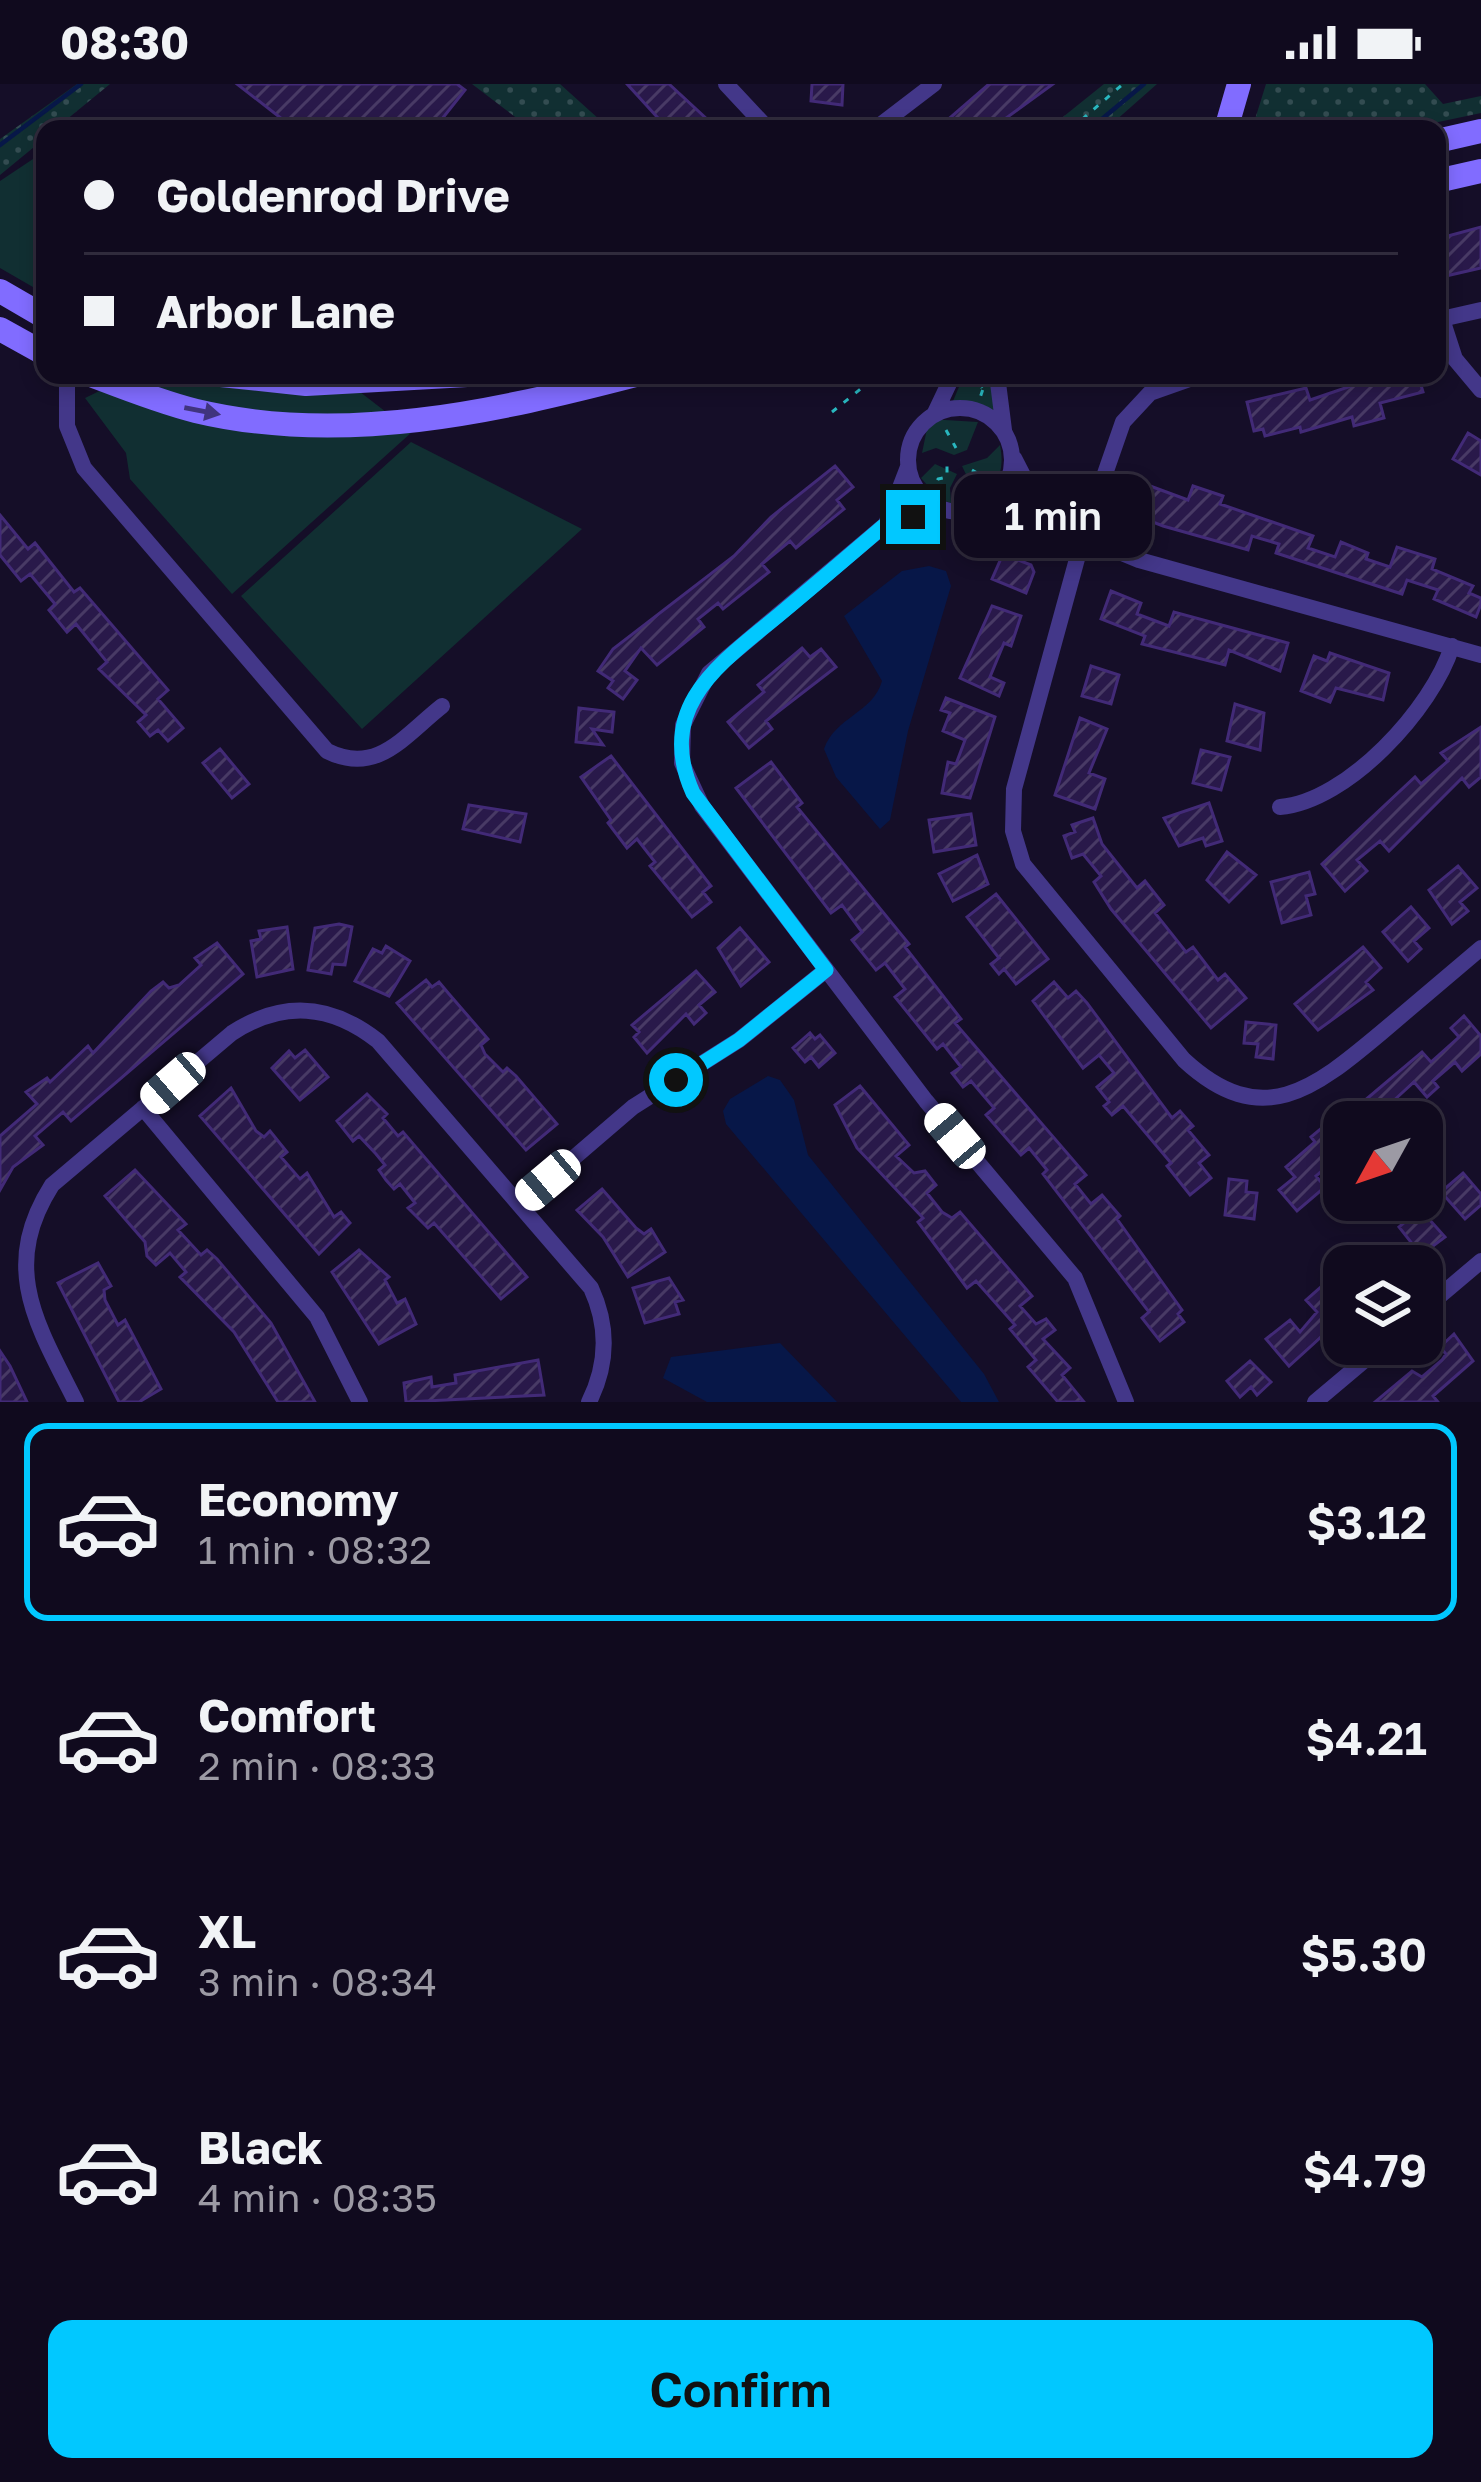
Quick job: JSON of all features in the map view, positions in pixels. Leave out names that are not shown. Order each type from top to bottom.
[{"type":"main road","points":[[1229,120],[1239,84]]},
{"type":"main road","points":[[1446,139],[1481,131]]},
{"type":"main road","points":[[1446,180],[1481,171]]},
{"type":"main road","points":[[0,291],[36,311]]},
{"type":"main road","points":[[0,329],[36,349]]},
{"type":"main road","points":[[117,384],[199,412],[299,423],[415,423],[508,408],[601,384]]},
{"type":"street","points":[[726,84],[760,120]]},
{"type":"street","points":[[887,120],[934,84]]},
{"type":"street","points":[[1446,318],[1481,310]]},
{"type":"street","points":[[1446,335],[1455,359],[1481,390]]},
{"type":"street","points":[[67,384],[67,426],[83,468],[327,751],[350,762],[372,760],[442,706]]},
{"type":"street","points":[[886,524],[908,467],[913,437],[931,417],[948,384]]},
{"type":"street","points":[[995,384],[1013,457],[1047,521]]},
{"type":"street","points":[[1176,384],[1150,393],[1123,422],[1083,537],[1014,789],[1016,843],[1023,864],[1208,1082],[1226,1092],[1266,1098],[1321,1083],[1481,948]]},
{"type":"street","points":[[931,417],[949,409],[976,410],[1004,431]]},
{"type":"street","points":[[977,510],[1005,488],[1013,457]]},
{"type":"street","points":[[908,467],[935,505]]},
{"type":"street","points":[[1126,1402],[1075,1278],[926,1101],[693,793],[682,763],[687,710],[709,673],[886,524],[935,505],[1047,521],[1138,560],[1481,655]]},
{"type":"street","points":[[1280,807],[1325,794],[1419,713],[1452,646]]},
{"type":"street","points":[[520,1204],[633,1107],[728,1048],[826,970]]},
{"type":"street","points":[[76,1402],[27,1306],[17,1258],[34,1208],[52,1185],[249,1022],[266,1014],[314,1009],[378,1041],[580,1272],[602,1310],[603,1360],[589,1402]]},
{"type":"street","points":[[143,1108],[317,1318],[360,1402]]},
{"type":"street","points":[[1443,1293],[1481,1261]]},
{"type":"street","points":[[1315,1402],[1359,1365]]},
{"type":"path","points":[[1081,120],[1123,84]]},
{"type":"path","points":[[832,412],[867,384]]},
{"type":"path","points":[[978,384],[982,390]]},
{"type":"path","points":[[976,410],[982,390],[990,384]]},
{"type":"path","points":[[931,417],[952,434],[956,448]]},
{"type":"path","points":[[935,505],[938,479],[947,477],[947,466]]},
{"type":"path","points":[[972,470],[1005,488]]},
{"type":"green space","points":[[77,84],[110,84],[66,120],[36,120],[36,145],[0,175],[0,139]]},
{"type":"green space","points":[[472,84],[560,84],[600,120],[519,120]]},
{"type":"green space","points":[[1104,84],[1157,84],[1116,120],[1059,120]]},
{"type":"green space","points":[[1266,84],[1425,84],[1443,104],[1481,96],[1481,113],[1446,120],[1255,120]]},
{"type":"green space","points":[[36,157],[36,289],[0,268],[0,181]]},
{"type":"green space","points":[[114,384],[350,384],[412,432],[232,594],[130,479],[126,453],[85,398]]},
{"type":"green space","points":[[960,384],[991,384],[996,410],[976,410],[967,402],[953,401]]},
{"type":"green space","points":[[929,419],[978,422],[967,450],[954,455],[936,448],[922,453]]},
{"type":"green space","points":[[411,442],[582,529],[362,729],[241,596]]},
{"type":"green space","points":[[1000,445],[996,482],[966,503],[971,485],[962,466],[987,458]]},
{"type":"green space","points":[[935,464],[957,474],[950,488],[951,503],[939,499],[921,478]]},
{"type":"shaded area","points":[[929,566],[946,571],[951,586],[908,731],[890,820],[880,829],[836,777],[824,749],[836,729],[871,701],[882,681],[844,616],[902,571]]},
{"type":"shaded area","points":[[768,1076],[780,1080],[794,1100],[808,1155],[984,1374],[999,1402],[961,1402],[726,1124],[723,1111],[730,1099]]},
{"type":"shaded area","points":[[780,1343],[837,1402],[707,1402],[663,1378],[671,1357]]},
{"type":"building","points":[[237,84],[457,84],[465,90],[441,120],[283,120]]},
{"type":"building","points":[[627,84],[669,84],[708,120],[660,120]]},
{"type":"building","points":[[812,84],[843,84],[842,105],[811,101]]},
{"type":"building","points":[[989,84],[1053,84],[1004,120],[947,120]]},
{"type":"building","points":[[1481,227],[1481,268],[1446,276],[1446,237]]},
{"type":"building","points":[[1357,384],[1421,384],[1423,392],[1380,403],[1384,418],[1354,426],[1352,417],[1301,432],[1300,427],[1265,436],[1263,429],[1254,431],[1247,402],[1306,388],[1310,400]]},
{"type":"building","points":[[1468,433],[1481,441],[1481,475],[1453,459]]},
{"type":"building","points":[[835,466],[853,487],[837,500],[844,509],[796,548],[790,541],[762,564],[769,572],[723,609],[718,603],[698,619],[704,627],[657,665],[641,648],[625,671],[637,680],[623,699],[608,688],[613,681],[598,671],[613,649],[734,556],[771,517]]},
{"type":"building","points":[[1142,483],[1188,500],[1193,486],[1223,496],[1220,504],[1313,536],[1308,548],[1335,557],[1341,542],[1368,553],[1366,559],[1390,567],[1397,547],[1435,559],[1432,569],[1473,586],[1469,593],[1481,598],[1481,604],[1476,617],[1434,599],[1438,590],[1407,580],[1402,594],[1276,553],[1279,544],[1252,536],[1248,550],[1163,526],[1145,519],[1150,508],[1135,502]]},
{"type":"building","points":[[0,515],[28,549],[35,543],[74,592],[80,588],[168,690],[158,699],[183,728],[168,741],[158,730],[150,736],[138,722],[146,715],[99,669],[107,662],[76,624],[67,632],[49,610],[55,604],[30,574],[21,581],[0,555]]},
{"type":"building","points":[[1003,554],[1031,565],[1034,572],[1026,593],[992,579]]},
{"type":"building","points":[[1111,591],[1141,603],[1137,614],[1169,626],[1174,612],[1288,643],[1280,671],[1229,650],[1225,665],[1142,644],[1145,636],[1101,619]]},
{"type":"building","points":[[992,606],[1021,616],[1011,646],[1004,643],[990,677],[1004,683],[999,696],[960,678]]},
{"type":"building","points":[[802,648],[810,657],[821,649],[836,667],[766,721],[772,729],[749,748],[728,722],[764,692],[758,685]]},
{"type":"building","points":[[1330,653],[1389,673],[1383,700],[1336,688],[1330,702],[1301,691],[1314,656],[1327,661]]},
{"type":"building","points":[[1091,666],[1119,675],[1111,704],[1082,696]]},
{"type":"building","points":[[946,698],[995,717],[970,798],[942,793],[948,762],[956,764],[965,740],[943,731],[950,713],[941,710]]},
{"type":"building","points":[[1235,704],[1264,713],[1260,750],[1227,741]]},
{"type":"building","points":[[579,708],[614,712],[612,732],[592,729],[603,745],[576,742]]},
{"type":"building","points":[[1080,718],[1107,729],[1089,773],[1105,779],[1095,809],[1055,795]]},
{"type":"building","points":[[1481,727],[1481,777],[1469,787],[1462,778],[1389,851],[1380,841],[1357,860],[1367,871],[1345,891],[1322,864],[1415,777],[1421,784],[1448,761],[1441,753]]},
{"type":"building","points":[[220,749],[249,784],[232,798],[203,763]]},
{"type":"building","points":[[1201,750],[1230,757],[1221,790],[1193,783]]},
{"type":"building","points":[[611,756],[711,886],[703,892],[711,902],[692,917],[650,866],[655,862],[637,839],[627,848],[581,777]]},
{"type":"building","points":[[771,762],[802,803],[797,807],[909,944],[905,947],[961,1019],[955,1023],[1086,1175],[1075,1184],[1091,1204],[1102,1195],[1120,1216],[1117,1219],[1182,1310],[1178,1314],[1184,1322],[1160,1341],[1142,1318],[1149,1312],[1043,1174],[1047,1170],[1029,1148],[1021,1155],[986,1115],[994,1108],[971,1081],[963,1087],[952,1073],[961,1067],[943,1044],[937,1049],[895,997],[905,989],[885,963],[876,970],[852,940],[862,932],[842,905],[831,913],[736,788]]},
{"type":"building","points":[[1209,803],[1222,841],[1206,846],[1203,838],[1179,846],[1164,818]]},
{"type":"building","points":[[469,805],[526,814],[520,842],[463,829]]},
{"type":"building","points":[[971,814],[976,845],[934,852],[929,820]]},
{"type":"building","points":[[1093,818],[1102,844],[1137,888],[1145,881],[1164,905],[1155,913],[1186,952],[1193,947],[1218,980],[1225,974],[1246,998],[1211,1028],[1111,909],[1094,882],[1101,876],[1083,854],[1072,858],[1064,836],[1075,832],[1072,825]]},
{"type":"building","points":[[1227,852],[1256,875],[1229,902],[1207,880]]},
{"type":"building","points":[[977,855],[988,884],[953,901],[939,874]]},
{"type":"building","points":[[1458,866],[1477,888],[1460,902],[1468,911],[1452,924],[1429,890]]},
{"type":"building","points":[[1309,872],[1315,894],[1306,896],[1311,915],[1282,923],[1271,882]]},
{"type":"building","points":[[996,894],[1048,959],[1016,984],[1004,969],[999,974],[991,964],[999,958],[967,917]]},
{"type":"building","points":[[1411,907],[1429,928],[1414,941],[1421,949],[1408,961],[1383,932]]},
{"type":"building","points":[[287,927],[293,969],[257,977],[251,941],[261,939],[259,931]]},
{"type":"building","points":[[352,927],[345,965],[333,964],[331,974],[308,970],[315,928]]},
{"type":"building","points":[[740,928],[769,962],[741,986],[718,948]]},
{"type":"building","points":[[217,943],[243,974],[71,1121],[63,1112],[35,1136],[43,1145],[13,1167],[0,1190],[0,1136],[37,1104],[26,1092],[47,1078],[50,1082],[88,1046],[93,1053],[151,991],[163,982],[169,988],[179,985],[201,965],[195,958]]},
{"type":"building","points":[[386,946],[410,961],[389,996],[355,981],[373,949],[382,953]]},
{"type":"building","points":[[1363,947],[1381,968],[1366,982],[1373,990],[1318,1030],[1295,1004]]},
{"type":"building","points":[[696,971],[715,992],[699,1005],[706,1013],[694,1024],[686,1014],[647,1053],[634,1037],[639,1032],[632,1025]]},
{"type":"building","points":[[426,980],[432,987],[439,982],[488,1039],[481,1045],[485,1054],[503,1072],[507,1068],[516,1076],[557,1124],[526,1150],[397,1003]]},
{"type":"building","points":[[1054,982],[1068,998],[1076,991],[1172,1118],[1180,1111],[1193,1126],[1188,1130],[1209,1155],[1199,1163],[1211,1178],[1190,1195],[1167,1166],[1171,1163],[1123,1106],[1112,1115],[1104,1106],[1109,1102],[1097,1087],[1114,1073],[1099,1055],[1083,1068],[1033,1001]]},
{"type":"building","points":[[1464,1016],[1481,1036],[1481,1054],[1462,1071],[1455,1062],[1433,1081],[1438,1087],[1427,1097],[1414,1082],[1393,1101],[1364,1101],[1422,1052],[1431,1062],[1459,1037],[1451,1028]]},
{"type":"building","points":[[1246,1022],[1276,1025],[1273,1059],[1256,1057],[1258,1044],[1244,1043]]},
{"type":"building","points":[[810,1033],[815,1039],[820,1035],[835,1053],[819,1067],[811,1057],[805,1062],[793,1048]]},
{"type":"building","points":[[305,1050],[328,1077],[300,1100],[272,1068],[289,1051],[295,1058]]},
{"type":"building","points":[[860,1086],[909,1145],[896,1156],[914,1173],[925,1171],[936,1185],[927,1193],[942,1212],[952,1218],[960,1212],[1032,1296],[1020,1306],[1036,1324],[1046,1319],[1055,1330],[1043,1339],[1070,1368],[1062,1375],[1084,1402],[1058,1402],[1028,1367],[1036,1360],[1010,1329],[1015,1325],[976,1281],[967,1288],[918,1222],[923,1218],[857,1148],[835,1105]]},
{"type":"building","points":[[231,1088],[256,1131],[264,1137],[270,1131],[287,1152],[281,1157],[300,1179],[307,1173],[334,1217],[341,1212],[350,1223],[319,1254],[200,1116]]},
{"type":"building","points":[[367,1094],[387,1114],[383,1118],[398,1136],[403,1132],[527,1277],[501,1299],[434,1223],[428,1228],[408,1208],[415,1203],[400,1184],[394,1189],[386,1180],[379,1170],[385,1165],[359,1136],[353,1141],[337,1121]]},
{"type":"building","points":[[1323,1127],[1323,1170],[1316,1176],[1323,1189],[1297,1211],[1279,1190],[1295,1177],[1286,1167],[1315,1142],[1311,1137]]},
{"type":"building","points":[[135,1170],[186,1224],[178,1230],[201,1255],[207,1250],[217,1259],[271,1323],[315,1402],[278,1402],[234,1332],[180,1277],[186,1272],[170,1253],[156,1265],[147,1256],[145,1242],[105,1196]]},
{"type":"building","points":[[1463,1173],[1481,1194],[1481,1205],[1465,1219],[1443,1190]]},
{"type":"building","points":[[1229,1179],[1247,1181],[1246,1192],[1257,1193],[1254,1219],[1225,1215]]},
{"type":"building","points":[[602,1189],[636,1228],[644,1234],[651,1229],[665,1252],[628,1277],[603,1237],[577,1210]]},
{"type":"building","points":[[1406,1221],[1431,1221],[1445,1237],[1434,1245],[1413,1245],[1399,1227]]},
{"type":"building","points":[[359,1250],[389,1277],[385,1280],[397,1303],[405,1299],[416,1324],[379,1344],[332,1272]]},
{"type":"building","points":[[98,1263],[111,1286],[104,1290],[105,1300],[118,1325],[125,1320],[161,1389],[139,1402],[119,1402],[58,1283]]},
{"type":"building","points":[[669,1278],[683,1300],[675,1302],[679,1314],[645,1323],[633,1288]]},
{"type":"building","points":[[1323,1285],[1323,1335],[1289,1366],[1266,1339],[1290,1320],[1300,1332],[1317,1312],[1306,1300]]},
{"type":"building","points":[[1454,1334],[1473,1361],[1433,1396],[1438,1402],[1375,1402],[1412,1371],[1422,1377],[1443,1365],[1443,1344]]},
{"type":"building","points":[[0,1351],[10,1366],[27,1402],[0,1402]]},
{"type":"building","points":[[538,1360],[544,1395],[406,1402],[404,1383],[431,1377],[432,1387],[456,1383],[455,1375]]},
{"type":"building","points":[[1250,1361],[1271,1382],[1257,1395],[1251,1387],[1240,1397],[1227,1381]]},
{"type":"waterway","points":[[0,145],[81,84]]},
{"type":"waterway","points":[[1101,120],[1144,84]]},
{"type":"route","points":[[676,1080],[739,1040],[826,970],[693,793],[682,763],[687,710],[709,673],[886,524],[913,517]]}]
